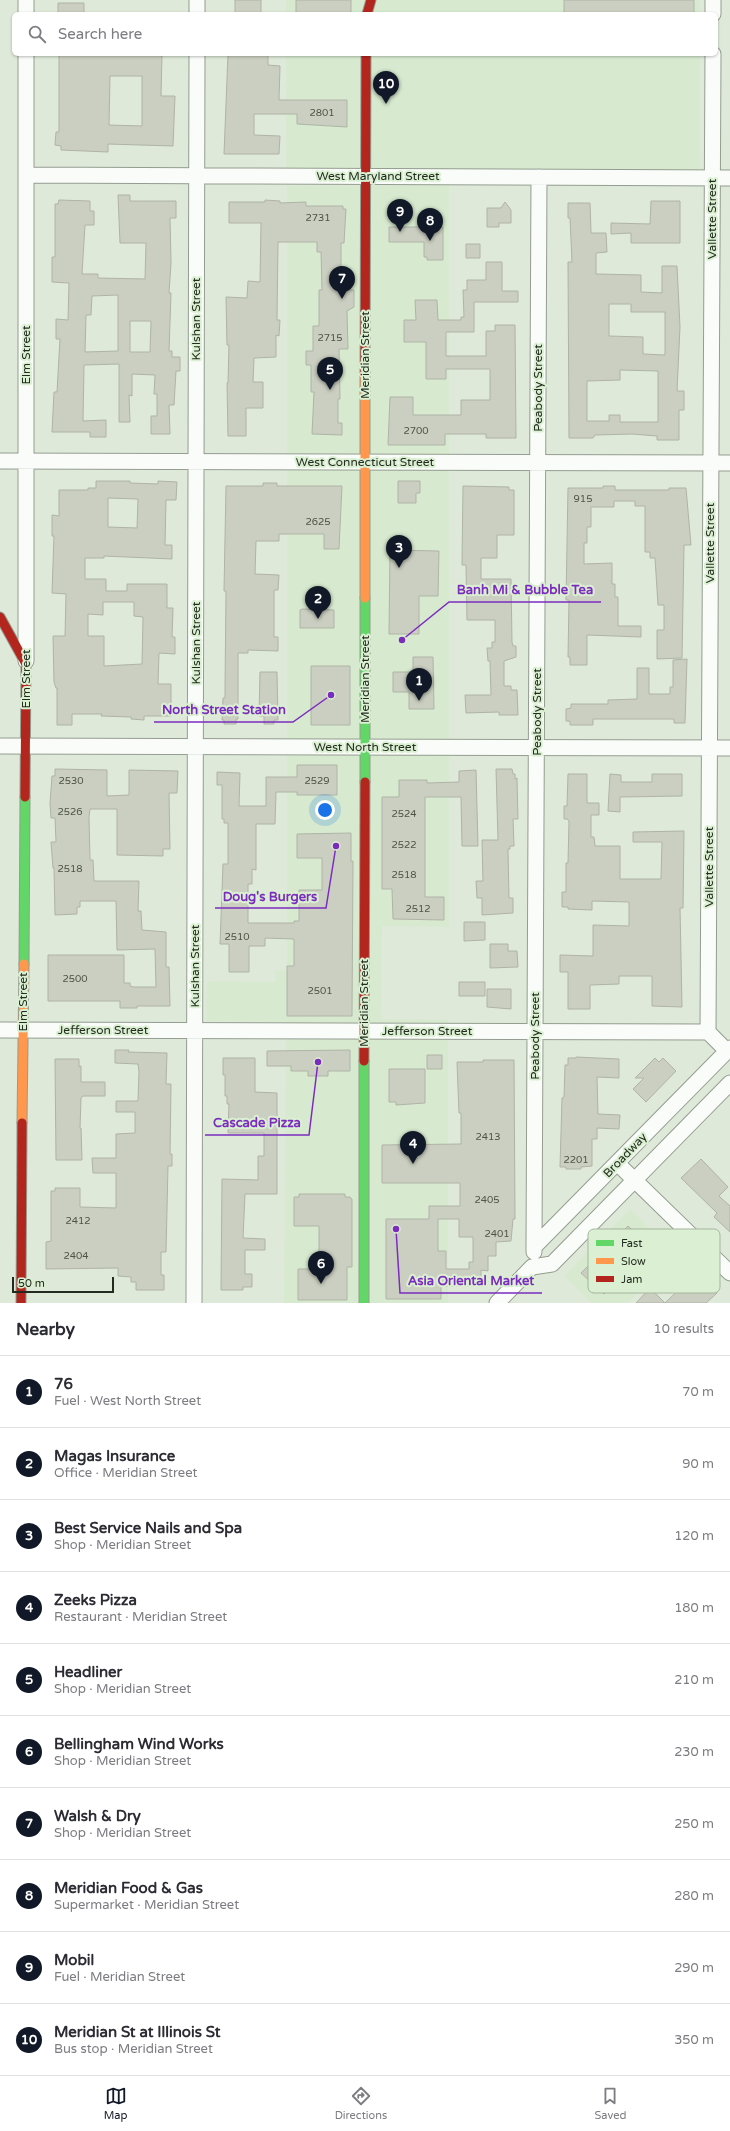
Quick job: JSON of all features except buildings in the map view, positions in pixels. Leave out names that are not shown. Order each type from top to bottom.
[{"type":"street","points":[[26,0],[26,12]]},
{"type":"street","points":[[197,0],[197,12]]},
{"type":"street","points":[[713,0],[713,12]]},
{"type":"street","points":[[368,12],[371,1]]},
{"type":"street","name":"Elm Street","points":[[21,1303],[26,664],[26,56]]},
{"type":"street","name":"Kulshan Street","points":[[194,1303],[197,56]]},
{"type":"street","name":"Meridian Street","points":[[364,1303],[366,56]]},
{"type":"street","name":"Vallette Street","points":[[708,1032],[713,56]]},
{"type":"street","name":"West Maryland Street","points":[[26,175],[730,178]]},
{"type":"street","name":"Peabody Street","points":[[534,1247],[539,177]]},
{"type":"street","name":"West Connecticut Street","points":[[0,461],[730,463]]},
{"type":"street","points":[[0,616],[26,664]]},
{"type":"street","name":"West North Street","points":[[0,746],[730,748]]},
{"type":"street","name":"Jefferson Street","points":[[0,1030],[708,1032]]},
{"type":"street","points":[[708,1032],[728,1050]]},
{"type":"street","name":"Broadway","points":[[534,1247],[728,1050]]},
{"type":"street","name":"Broadway","points":[[532,1267],[552,1264],[730,1083]]},
{"type":"street","points":[[617,1163],[685,1229]]},
{"type":"street","points":[[497,1303],[532,1267],[534,1247]]},
{"type":"street","points":[[720,1263],[730,1273]]},
{"type":"shaded area","points":[[286,0],[700,0],[700,12],[286,12]]},
{"type":"shaded area","points":[[286,56],[700,56],[700,172],[286,168]]},
{"type":"shaded area","points":[[449,185],[449,927],[382,926],[381,1019],[448,1020],[448,1303],[284,1303],[286,1022],[206,1021],[207,981],[275,982],[275,970],[287,971],[287,186]]},
{"type":"shaded area","points":[[630,1209],[650,1229],[610,1229]]},
{"type":"shaded area","points":[[588,1252],[588,1293],[638,1293],[628,1303],[592,1303],[564,1276]]},
{"type":"traffic: fast","points":[[365,598],[365,782]]},
{"type":"traffic: fast","points":[[24,964],[25,797]]},
{"type":"traffic: fast","points":[[364,1061],[364,1303]]},
{"type":"traffic: slow","points":[[365,374],[365,598]]},
{"type":"traffic: slow","points":[[22,1123],[24,964]]},
{"type":"traffic: jam","points":[[368,12],[371,0]]},
{"type":"traffic: jam","points":[[365,374],[366,56]]},
{"type":"traffic: jam","points":[[0,617],[26,664],[25,797]]},
{"type":"traffic: jam","points":[[364,1061],[365,782]]},
{"type":"traffic: jam","points":[[21,1303],[22,1123]]},
{"type":"place","name":"Meridian St at Illinois St","points":[[386,104]]},
{"type":"place","name":"Mobil","points":[[400,232]]},
{"type":"place","name":"Meridian Food & Gas","points":[[430,241]]},
{"type":"place","name":"Walsh & Dry","points":[[342,299]]},
{"type":"place","name":"Headliner","points":[[330,390]]},
{"type":"place","name":"Best Service Nails and Spa","points":[[399,568]]},
{"type":"place","name":"Magas Insurance","points":[[318,619]]},
{"type":"place","name":"Banh Mi & Bubble Tea","points":[[402,640]]},
{"type":"place","name":"North Street Station","points":[[331,695]]},
{"type":"place","name":"76","points":[[419,701]]},
{"type":"place","name":"Doug's Burgers","points":[[336,846]]},
{"type":"place","name":"Cascade Pizza","points":[[318,1062]]},
{"type":"place","name":"Zeeks Pizza","points":[[413,1164]]},
{"type":"place","name":"Asia Oriental Market","points":[[396,1229]]},
{"type":"place","name":"Bellingham Wind Works","points":[[321,1284]]}]
